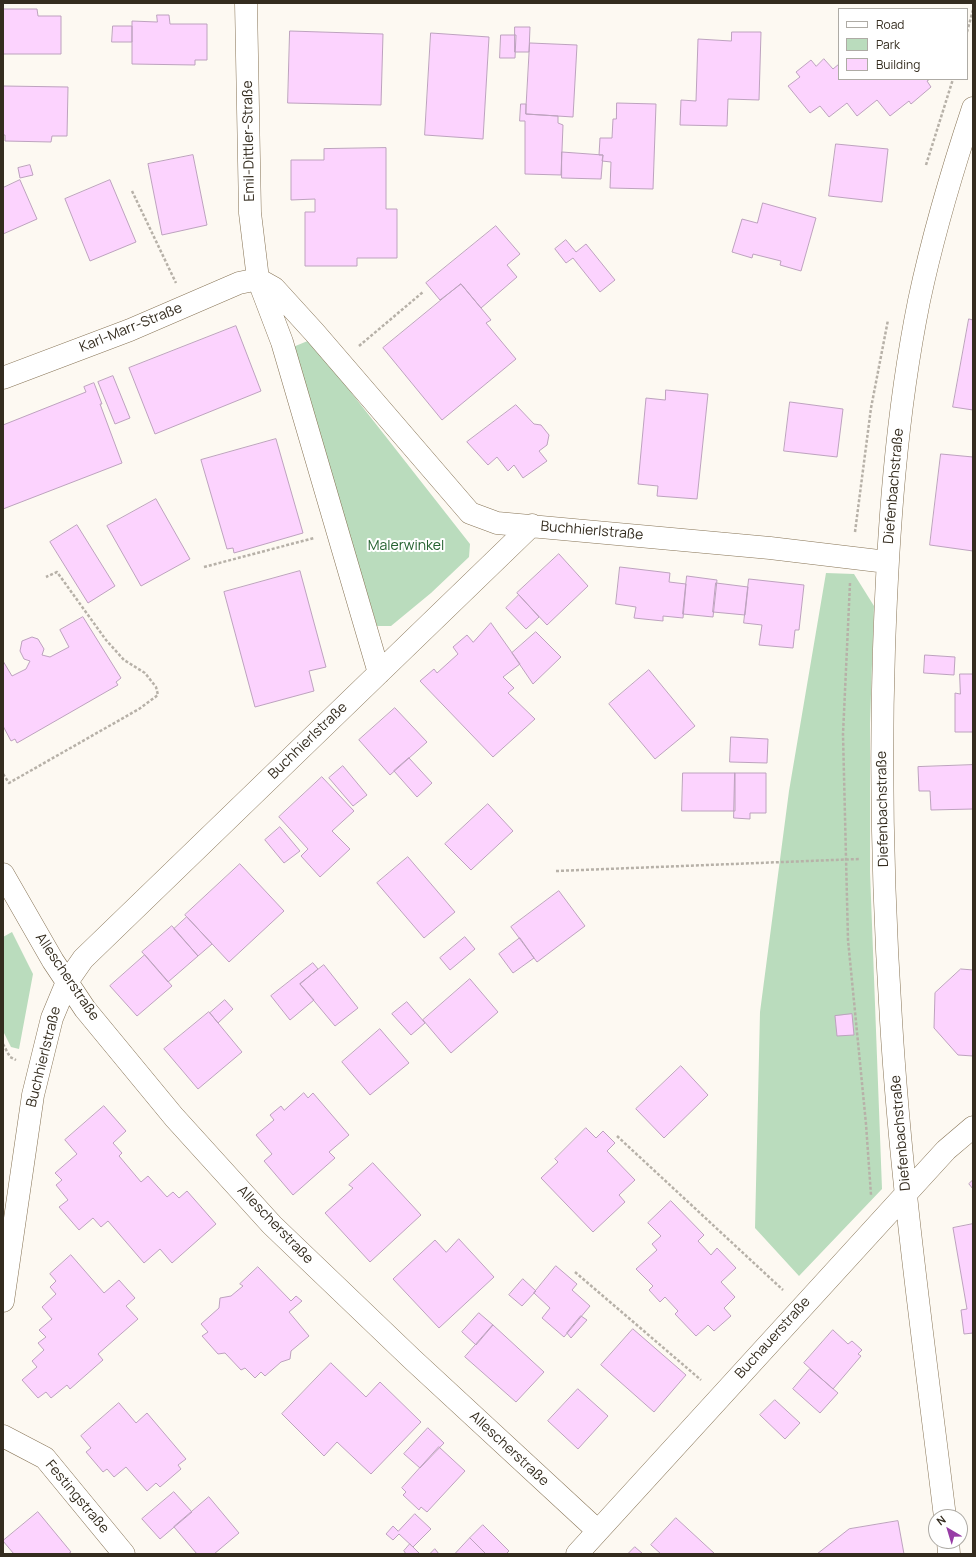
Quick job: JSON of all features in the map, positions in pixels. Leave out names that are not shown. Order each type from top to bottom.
[{"type":"street","name":"Emil-Dittler-Straße","points":[[246,3],[250,213],[258,279]]},
{"type":"street","name":"Diefenbachstraße","points":[[944,1509],[906,1194],[891,1022],[883,858],[882,722],[887,562],[898,435],[920,300],[948,186],[973,108]]},
{"type":"street","name":"Karl-Marr-Straße","points":[[3,378],[130,330],[239,283],[258,279]]},
{"type":"street","points":[[258,279],[274,288],[470,513],[497,523],[532,526]]},
{"type":"street","points":[[258,279],[282,342],[379,673]]},
{"type":"street","name":"Buchhierlstraße","points":[[3,1301],[33,1095],[52,1018],[67,982],[82,959],[532,526],[770,548],[887,562]]},
{"type":"street","name":"Allescherstraße","points":[[3,874],[67,982],[85,1009],[174,1117],[272,1225],[412,1359],[598,1531]]},
{"type":"street","name":"Buchauerstraße","points":[[577,1554],[800,1307],[946,1150],[973,1127]]},
{"type":"street","name":"Festingstraße","points":[[3,1436],[45,1458],[124,1554]]},
{"type":"path","points":[[968,28],[973,10]]},
{"type":"path","points":[[132,191],[187,305]]},
{"type":"path","points":[[340,362],[424,292]]},
{"type":"path","points":[[204,567],[337,531]]},
{"type":"path","points":[[3,774],[9,784],[139,709],[158,694],[156,687],[145,673],[124,660],[106,640],[57,572],[46,577]]},
{"type":"path","points":[[556,871],[883,858]]},
{"type":"path","points":[[617,1136],[800,1307]]},
{"type":"path","points":[[575,1272],[719,1397]]},
{"type":"green space","name":"Malerwinkel","points":[[310,340],[470,544],[469,557],[431,593],[391,626],[377,626],[293,347]]},
{"type":"green space","points":[[826,573],[854,574],[874,606],[870,723],[870,872],[882,1189],[799,1276],[755,1228],[760,1012],[789,791]]},
{"type":"green space","points":[[12,932],[33,974],[19,1049],[11,1047],[3,1031],[3,937]]},
{"type":"building","points":[[3,9],[37,9],[38,16],[61,16],[61,54],[3,54]]},
{"type":"building","points":[[157,15],[169,15],[170,24],[207,24],[207,60],[195,60],[195,65],[132,64],[132,21],[157,22]]},
{"type":"building","points":[[113,26],[132,26],[132,42],[112,42]]},
{"type":"building","points":[[515,27],[530,27],[529,52],[515,52]]},
{"type":"building","points":[[290,31],[383,34],[381,105],[288,103]]},
{"type":"building","points":[[732,32],[761,32],[759,100],[728,99],[727,126],[680,125],[681,100],[696,101],[698,39],[731,41]]},
{"type":"building","points":[[431,33],[489,37],[483,139],[425,135]]},
{"type":"building","points":[[501,35],[516,35],[515,58],[500,58]]},
{"type":"building","points":[[530,43],[577,45],[573,117],[526,114]]},
{"type":"building","points":[[824,59],[833,69],[838,65],[838,80],[928,80],[927,81],[931,87],[911,104],[909,101],[890,116],[877,100],[857,116],[847,103],[829,117],[820,106],[810,113],[788,86],[800,77],[796,72],[811,60],[816,66]]},
{"type":"building","points":[[3,86],[68,87],[67,136],[52,136],[51,142],[5,141],[5,135],[3,135]]},
{"type":"building","points":[[617,103],[656,104],[653,189],[610,188],[611,162],[602,161],[603,155],[599,155],[600,138],[612,138],[613,119],[616,119]]},
{"type":"building","points":[[521,104],[526,104],[526,114],[558,116],[558,123],[563,125],[561,175],[525,174],[525,121],[520,121]]},
{"type":"building","points":[[836,144],[888,149],[882,202],[829,196]]},
{"type":"building","points":[[386,148],[386,209],[397,209],[397,258],[357,258],[357,266],[305,266],[305,212],[315,212],[315,199],[291,200],[291,160],[324,160],[324,149]]},
{"type":"building","points":[[562,152],[603,155],[601,179],[562,178]]},
{"type":"building","points":[[193,155],[207,225],[162,235],[148,164]]},
{"type":"building","points":[[30,165],[33,175],[20,178],[18,168]]},
{"type":"building","points":[[20,180],[37,219],[3,234],[3,188]]},
{"type":"building","points":[[110,180],[136,242],[90,261],[65,199]]},
{"type":"building","points":[[763,203],[816,218],[801,271],[780,265],[781,261],[753,254],[752,258],[732,252],[742,219],[757,223]]},
{"type":"building","points":[[496,226],[520,254],[507,265],[517,277],[481,308],[461,284],[440,300],[426,283]]},
{"type":"building","points":[[566,240],[576,252],[586,244],[615,280],[600,292],[573,258],[566,263],[555,249]]},
{"type":"building","points":[[461,284],[491,320],[486,323],[516,359],[442,420],[383,348]]},
{"type":"building","points":[[969,319],[973,320],[973,410],[953,407]]},
{"type":"building","points":[[236,326],[261,391],[155,434],[129,368]]},
{"type":"building","points":[[113,376],[130,418],[115,424],[98,382]]},
{"type":"building","points":[[94,383],[102,404],[100,404],[122,463],[3,509],[3,425],[86,392],[84,387]]},
{"type":"building","points":[[666,390],[708,394],[697,499],[657,496],[658,486],[638,484],[646,398],[665,400]]},
{"type":"building","points":[[790,402],[843,409],[837,457],[784,451]]},
{"type":"building","points":[[516,405],[534,424],[541,425],[549,435],[547,445],[539,451],[547,461],[523,478],[514,465],[508,471],[497,457],[488,465],[467,442]]},
{"type":"building","points":[[276,439],[303,533],[234,553],[233,548],[227,549],[201,460]]},
{"type":"building","points":[[941,454],[973,457],[973,551],[930,545]]},
{"type":"building","points":[[156,499],[190,559],[141,586],[107,526]]},
{"type":"building","points":[[77,525],[115,586],[88,603],[50,542]]},
{"type":"building","points":[[559,554],[588,586],[547,625],[517,593]]},
{"type":"building","points":[[620,567],[670,573],[669,582],[686,584],[683,618],[663,616],[663,621],[634,618],[636,607],[616,604]]},
{"type":"building","points":[[300,571],[326,667],[309,671],[314,691],[255,707],[224,592]]},
{"type":"building","points":[[687,576],[717,580],[713,617],[683,614]]},
{"type":"building","points":[[749,579],[804,585],[799,630],[795,630],[793,648],[759,645],[762,625],[744,623]]},
{"type":"building","points":[[716,583],[748,587],[745,615],[713,612]]},
{"type":"building","points":[[519,595],[539,617],[526,629],[506,608]]},
{"type":"building","points":[[83,617],[121,678],[116,682],[118,685],[17,743],[15,739],[11,741],[3,726],[3,661],[12,676],[26,669],[30,661],[24,659],[20,651],[22,641],[32,637],[38,639],[44,649],[42,655],[50,657],[69,647],[60,630]]},
{"type":"building","points":[[491,623],[520,664],[503,677],[514,688],[508,693],[535,719],[493,757],[420,681],[434,669],[437,673],[458,654],[453,647],[467,635],[473,642]]},
{"type":"building","points":[[536,632],[561,657],[533,684],[512,653]]},
{"type":"building","points":[[925,655],[955,657],[954,675],[924,673]]},
{"type":"building","points":[[649,670],[695,726],[655,759],[609,704]]},
{"type":"building","points":[[960,674],[973,674],[973,732],[955,732],[955,693],[960,694]]},
{"type":"building","points":[[395,708],[427,742],[390,775],[359,740]]},
{"type":"building","points":[[731,737],[768,739],[767,763],[730,762]]},
{"type":"building","points":[[409,758],[432,783],[417,797],[394,771]]},
{"type":"building","points":[[973,765],[973,809],[931,810],[930,791],[919,791],[918,767]]},
{"type":"building","points":[[343,766],[367,795],[353,806],[329,778]]},
{"type":"building","points":[[683,773],[735,773],[735,811],[682,811]]},
{"type":"building","points":[[735,773],[766,773],[766,813],[750,813],[750,819],[734,818]]},
{"type":"building","points":[[322,777],[354,811],[332,831],[350,849],[320,877],[301,856],[308,849],[279,817]]},
{"type":"building","points":[[488,804],[513,831],[471,870],[445,844]]},
{"type":"building","points":[[280,827],[300,851],[284,863],[265,840]]},
{"type":"building","points":[[408,857],[455,912],[424,938],[377,883]]},
{"type":"building","points":[[240,864],[284,911],[229,962],[185,915]]},
{"type":"building","points":[[559,891],[585,926],[537,962],[511,927]]},
{"type":"building","points":[[187,917],[212,944],[198,956],[174,929]]},
{"type":"building","points":[[172,926],[198,956],[168,982],[142,952]]},
{"type":"building","points":[[465,937],[475,949],[450,970],[440,958]]},
{"type":"building","points":[[520,938],[534,958],[513,973],[499,954]]},
{"type":"building","points":[[145,955],[172,986],[137,1016],[110,986]]},
{"type":"building","points":[[313,963],[318,969],[300,984],[314,1000],[290,1020],[271,996]]},
{"type":"building","points":[[324,965],[358,1008],[335,1026],[300,984]]},
{"type":"building","points":[[961,969],[973,970],[973,1056],[958,1055],[934,1028],[935,993]]},
{"type":"building","points":[[470,979],[498,1012],[451,1053],[423,1020]]},
{"type":"building","points":[[225,1000],[233,1009],[218,1023],[210,1013]]},
{"type":"building","points":[[407,1002],[425,1023],[411,1035],[392,1014]]},
{"type":"building","points":[[209,1012],[242,1052],[198,1089],[164,1049]]},
{"type":"building","points":[[852,1014],[854,1035],[837,1036],[835,1016]]},
{"type":"building","points":[[380,1029],[409,1063],[370,1095],[342,1062]]},
{"type":"building","points":[[681,1066],[708,1095],[664,1138],[636,1109]]},
{"type":"building","points":[[304,1093],[308,1098],[313,1093],[349,1135],[329,1152],[335,1158],[293,1195],[264,1161],[272,1154],[256,1135],[274,1120],[270,1115],[281,1106],[284,1110]]},
{"type":"building","points":[[104,1106],[126,1131],[113,1143],[122,1153],[119,1156],[141,1182],[148,1176],[167,1197],[173,1192],[179,1198],[187,1191],[216,1224],[172,1263],[160,1249],[144,1263],[108,1221],[101,1227],[93,1218],[79,1230],[59,1207],[68,1200],[56,1185],[62,1180],[55,1173],[77,1154],[65,1140]]},
{"type":"building","points":[[586,1128],[596,1138],[603,1131],[615,1143],[607,1151],[635,1180],[619,1195],[625,1202],[593,1232],[541,1178],[558,1162],[555,1159]]},
{"type":"building","points":[[373,1163],[421,1215],[370,1262],[325,1213],[353,1188],[349,1185]]},
{"type":"building","points":[[973,1180],[973,1189],[969,1184]]},
{"type":"building","points":[[671,1201],[704,1235],[698,1241],[711,1255],[717,1248],[736,1268],[721,1282],[735,1297],[724,1308],[731,1316],[714,1331],[708,1325],[696,1336],[675,1314],[678,1311],[665,1297],[660,1302],[649,1290],[653,1286],[636,1269],[657,1250],[652,1244],[661,1236],[648,1223]]},
{"type":"building","points":[[973,1224],[973,1333],[964,1334],[961,1310],[967,1309],[953,1228]]},
{"type":"building","points":[[459,1239],[494,1277],[439,1328],[393,1279],[435,1240],[446,1252]]},
{"type":"building","points":[[71,1255],[104,1293],[119,1280],[135,1298],[126,1306],[138,1319],[98,1354],[103,1360],[70,1389],[67,1385],[51,1398],[46,1392],[38,1398],[22,1380],[37,1367],[32,1361],[44,1350],[38,1343],[46,1337],[39,1330],[52,1319],[42,1307],[56,1294],[50,1287],[56,1281],[50,1274]]},
{"type":"building","points":[[556,1266],[577,1284],[572,1290],[590,1306],[564,1337],[542,1318],[550,1308],[534,1293]]},
{"type":"building","points":[[258,1267],[291,1301],[296,1296],[302,1301],[289,1312],[309,1336],[291,1351],[290,1359],[281,1362],[265,1376],[261,1372],[255,1378],[245,1368],[241,1370],[225,1353],[218,1354],[202,1336],[208,1332],[201,1324],[219,1308],[220,1298],[231,1296],[243,1286],[240,1284]]},
{"type":"building","points":[[523,1279],[536,1291],[522,1306],[509,1295]]},
{"type":"building","points":[[479,1313],[493,1325],[476,1345],[462,1332]]},
{"type":"building","points":[[581,1316],[587,1320],[571,1338],[567,1333]]},
{"type":"building","points":[[493,1325],[544,1372],[516,1402],[465,1357]]},
{"type":"building","points":[[633,1329],[686,1375],[654,1412],[601,1365]]},
{"type":"building","points":[[833,1330],[848,1344],[852,1341],[862,1350],[858,1354],[861,1356],[833,1389],[804,1363]]},
{"type":"building","points":[[331,1363],[366,1397],[380,1382],[421,1422],[371,1474],[337,1442],[324,1456],[282,1414]]},
{"type":"building","points":[[810,1369],[838,1393],[820,1413],[793,1389]]},
{"type":"building","points":[[578,1389],[608,1416],[578,1449],[548,1421]]},
{"type":"building","points":[[775,1400],[800,1423],[785,1439],[760,1415]]},
{"type":"building","points":[[119,1403],[136,1423],[147,1413],[186,1459],[178,1465],[181,1469],[160,1487],[156,1483],[147,1491],[126,1467],[114,1477],[107,1469],[103,1472],[86,1452],[91,1448],[81,1436]]},
{"type":"building","points":[[428,1428],[444,1443],[420,1468],[404,1454]]},
{"type":"building","points":[[439,1447],[465,1471],[427,1512],[421,1507],[419,1510],[403,1495],[406,1492],[402,1488]]},
{"type":"building","points":[[174,1492],[192,1512],[160,1539],[142,1519]]},
{"type":"building","points":[[209,1497],[239,1533],[214,1554],[197,1554],[174,1527]]},
{"type":"building","points":[[38,1512],[71,1552],[68,1554],[14,1554],[3,1541]]},
{"type":"building","points":[[415,1514],[431,1529],[413,1547],[399,1534],[393,1540],[386,1534],[393,1526],[398,1531]]},
{"type":"building","points":[[676,1518],[715,1554],[661,1554],[651,1545]]},
{"type":"building","points":[[898,1521],[904,1554],[817,1554],[849,1529]]},
{"type":"building","points":[[483,1525],[509,1551],[506,1554],[486,1554],[470,1538]]},
{"type":"building","points":[[470,1538],[486,1554],[455,1554]]},
{"type":"building","points":[[410,1544],[420,1554],[406,1554],[404,1551]]},
{"type":"building","points":[[635,1547],[643,1554],[628,1554]]},
{"type":"building","points":[[435,1549],[439,1554],[430,1554]]}]
